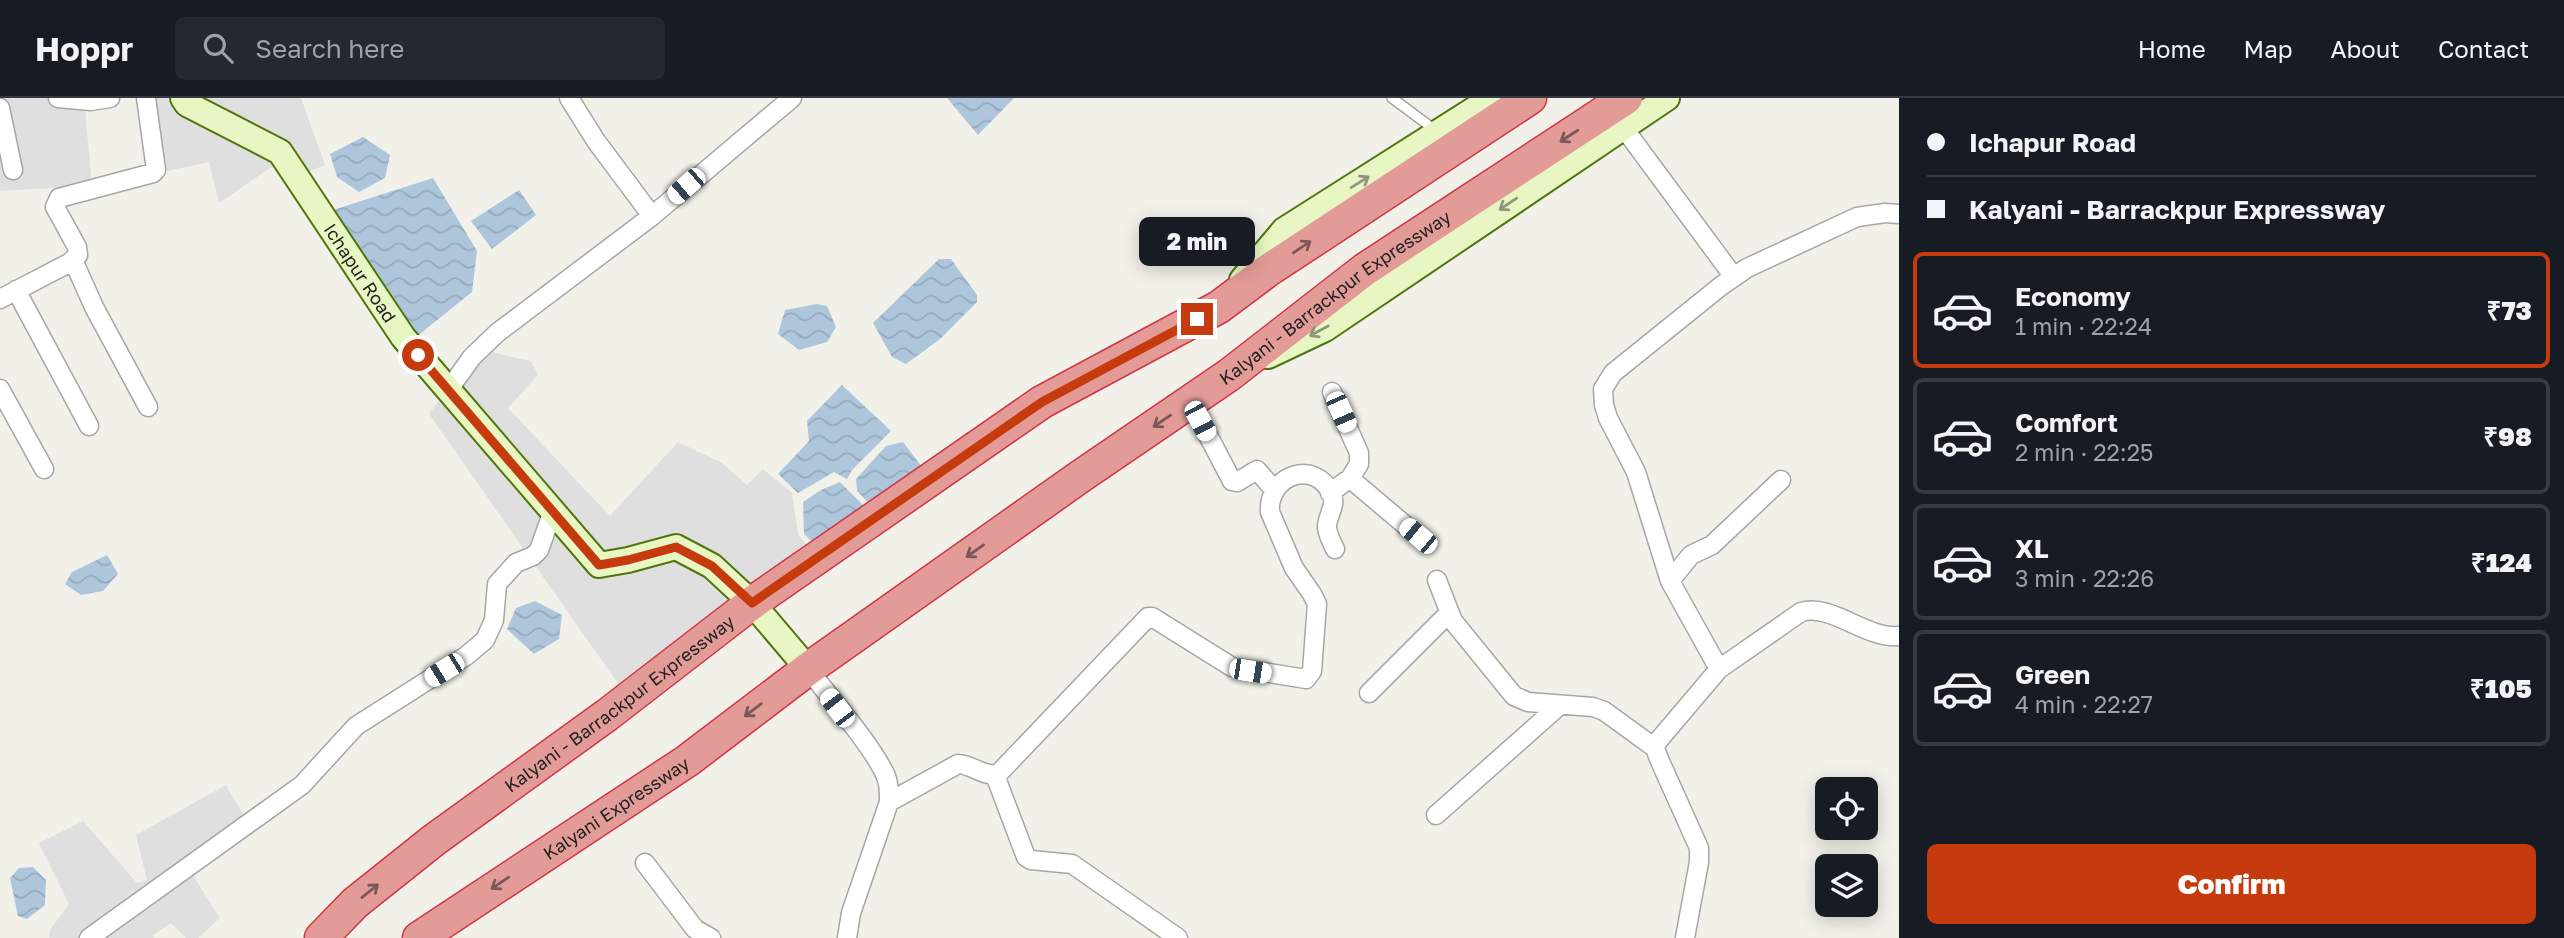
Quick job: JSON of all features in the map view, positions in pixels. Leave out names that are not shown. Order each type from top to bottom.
[{"type":"highway","name":"Kalyani - Barrackpur Expressway","points":[[321,938],[355,903],[499,791],[607,715],[752,603],[1042,402],[1219,307],[1267,271],[1530,98]]},
{"type":"highway","name":"Kalyani - Barrackpur Expressway","points":[[808,669],[1229,375],[1364,270],[1624,113]]},
{"type":"highway","name":"Kalyani Expressway","points":[[419,938],[687,761],[808,669]]},
{"type":"street","points":[[58,98],[91,101],[110,98]]},
{"type":"street","points":[[89,426],[8,294],[74,260],[78,255],[77,247],[55,207],[62,196],[156,170],[146,98]]},
{"type":"street","name":"Ichapur Road","points":[[183,98],[187,104],[280,152],[403,337],[599,565],[676,547],[712,566],[752,603]]},
{"type":"street","points":[[569,98],[596,141],[652,216]]},
{"type":"street","points":[[449,390],[472,357],[486,343],[652,216],[792,98]]},
{"type":"street","points":[[1219,307],[1284,230],[1492,98]]},
{"type":"street","points":[[1667,98],[1624,113],[1734,277]]},
{"type":"street","points":[[0,108],[13,170]]},
{"type":"street","points":[[1719,669],[1670,581],[1636,472],[1608,418],[1603,389],[1613,373],[1747,268],[1857,217],[1877,213],[1899,214]]},
{"type":"street","points":[[74,260],[94,307],[148,407]]},
{"type":"street","points":[[0,389],[44,470]]},
{"type":"street","points":[[1330,493],[1349,480],[1359,464],[1359,453],[1332,392]]},
{"type":"street","points":[[1190,401],[1232,481],[1237,482],[1257,470],[1275,491]]},
{"type":"street","points":[[995,775],[1149,617],[1232,667],[1306,679],[1312,671],[1317,604],[1294,568],[1270,512],[1275,491],[1284,481],[1306,473],[1317,478],[1330,493],[1333,502],[1327,529],[1335,549]]},
{"type":"street","points":[[1349,480],[1418,536]]},
{"type":"street","points":[[1670,581],[1691,555],[1712,545],[1781,480]]},
{"type":"street","points":[[89,938],[302,785],[356,726],[466,656],[485,640],[494,620],[497,584],[516,563],[533,556],[539,550],[553,511]]},
{"type":"street","points":[[1437,580],[1449,613],[1514,696],[1528,702],[1593,707],[1604,711],[1655,748],[1699,848],[1699,862],[1685,938]]},
{"type":"street","points":[[752,603],[808,669],[883,770],[888,783],[889,802],[850,913],[847,938]]},
{"type":"street","points":[[1655,748],[1719,669],[1801,612],[1815,609],[1879,635],[1899,636]]},
{"type":"street","points":[[1369,693],[1449,613]]},
{"type":"street","points":[[1436,816],[1560,705]]},
{"type":"street","points":[[889,802],[958,764],[995,775],[1026,857],[1078,867],[1178,938]]},
{"type":"street","points":[[645,863],[695,929],[711,938]]},
{"type":"lane","points":[[1392,98],[1422,118],[1438,133]]},
{"type":"shaded area","points":[[0,98],[84,98],[92,186],[0,191]]},
{"type":"shaded area","points":[[151,98],[179,98],[279,162],[219,203],[209,162],[167,171]]},
{"type":"shaded area","points":[[192,98],[301,98],[325,165],[305,173]]},
{"type":"shaded area","points":[[477,349],[531,361],[538,375],[508,408],[610,516],[678,442],[722,463],[747,485],[763,469],[792,493],[798,534],[819,561],[624,692],[429,414]]},
{"type":"shaded area","points":[[226,785],[250,826],[189,869],[220,918],[198,938],[186,938],[171,923],[153,935],[154,938],[49,938],[50,930],[69,904],[39,843],[83,821],[137,883],[147,880],[136,835]]},
{"type":"water","points":[[947,98],[1014,98],[978,135]]},
{"type":"water","points":[[363,137],[390,155],[385,178],[359,192],[337,177],[330,154]]},
{"type":"water","points":[[433,178],[477,251],[472,292],[416,337],[330,211]]},
{"type":"water","points":[[519,190],[536,215],[492,249],[471,221]]},
{"type":"water","points":[[939,259],[951,259],[977,295],[977,302],[940,339],[906,364],[892,357],[873,323]]},
{"type":"water","points":[[817,304],[827,306],[836,327],[827,342],[799,350],[778,334],[785,310]]},
{"type":"water","points":[[842,385],[891,431],[852,470],[847,479],[834,472],[798,493],[778,474],[809,441],[807,421]]},
{"type":"water","points":[[903,442],[929,476],[887,522],[857,491],[856,479],[886,446]]},
{"type":"water","points":[[840,482],[869,511],[822,551],[804,534],[803,502]]},
{"type":"water","points":[[107,555],[118,574],[103,591],[81,595],[65,584],[72,572]]},
{"type":"water","points":[[535,601],[562,615],[559,639],[534,654],[507,629],[516,608]]},
{"type":"water","points":[[33,867],[46,880],[45,905],[27,919],[18,916],[10,878],[19,868]]},
{"type":"route","points":[[418,355],[599,565],[676,547],[712,566],[752,603],[1042,402],[1197,319]]}]
